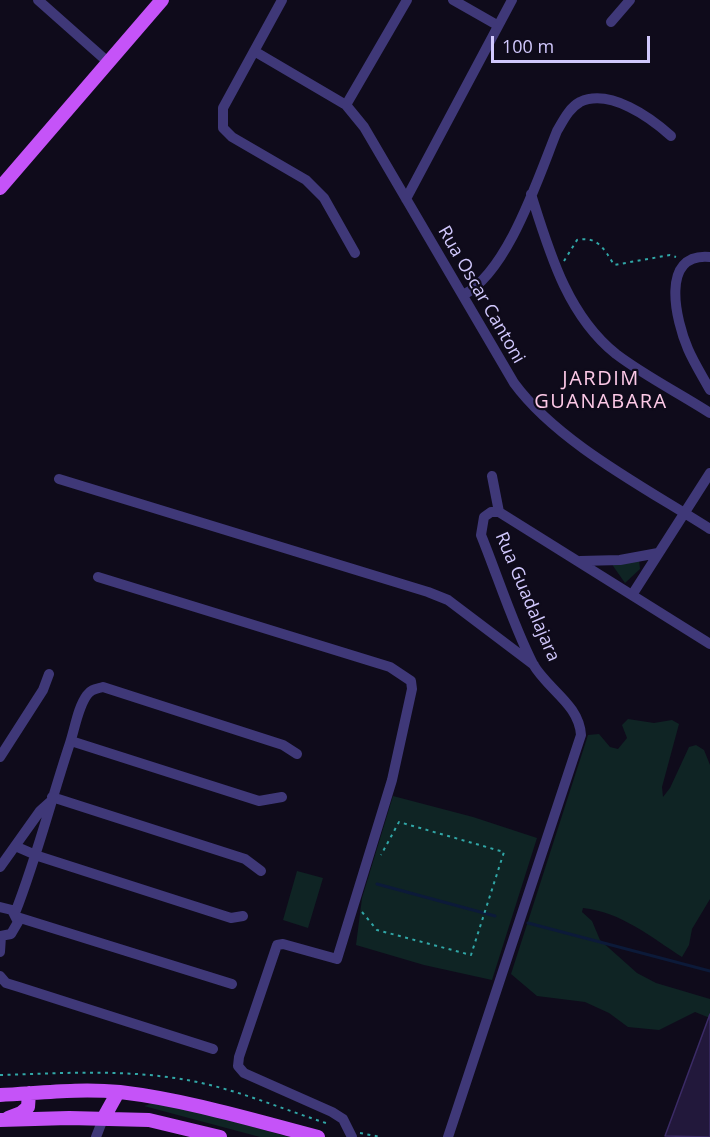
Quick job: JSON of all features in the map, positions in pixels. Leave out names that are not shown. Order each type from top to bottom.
[{"type":"main road","points":[[0,188],[162,0]]},
{"type":"main road","points":[[0,1095],[69,1091],[118,1092],[201,1107],[318,1137]]},
{"type":"main road","points":[[103,1119],[118,1092]]},
{"type":"main road","points":[[2,1120],[21,1113],[28,1107],[29,1094]]},
{"type":"main road","points":[[2,1120],[149,1120],[220,1137]]},
{"type":"street","points":[[38,0],[109,63]]},
{"type":"street","points":[[282,0],[223,108],[223,128],[232,137],[306,180],[324,198],[355,253]]},
{"type":"street","points":[[346,105],[407,0]]},
{"type":"street","points":[[453,0],[497,25]]},
{"type":"street","points":[[406,199],[512,0]]},
{"type":"street","points":[[611,22],[630,0]]},
{"type":"street","name":"Rua Oscar Cantoni","points":[[254,51],[346,105],[364,127],[514,383],[536,410],[568,438],[710,529]]},
{"type":"street","points":[[463,295],[486,279],[501,256],[531,194],[557,131],[569,111],[580,102],[593,99],[627,106],[649,116],[671,136]]},
{"type":"street","points":[[531,194],[555,264],[579,313],[596,334],[616,354],[710,413]]},
{"type":"street","points":[[710,257],[698,256],[687,261],[675,280],[678,323],[688,351],[710,390]]},
{"type":"street","points":[[632,595],[710,473]]},
{"type":"street","points":[[492,477],[500,512]]},
{"type":"street","points":[[59,479],[428,592],[448,600],[534,665]]},
{"type":"street","name":"Rua Guadalajara","points":[[448,1137],[581,735],[580,723],[570,706],[534,665],[481,535],[484,517],[491,512],[500,512],[710,644]]},
{"type":"street","points":[[580,561],[620,560],[658,553]]},
{"type":"street","points":[[98,577],[390,667],[411,681],[410,699],[399,754],[337,959],[283,944],[277,945],[238,1066],[244,1073],[264,1084],[332,1112],[343,1119],[352,1137]]},
{"type":"street","points":[[0,757],[43,690],[49,674]]},
{"type":"street","points":[[0,952],[0,936],[14,931],[16,915],[38,856],[51,800],[70,741],[85,697],[92,690],[103,687],[283,745],[297,754]]},
{"type":"street","points":[[70,741],[259,801],[282,797]]},
{"type":"street","points":[[0,867],[51,800]]},
{"type":"street","points":[[51,800],[245,859],[261,871]]},
{"type":"street","points":[[15,846],[38,856],[231,918],[243,916]]},
{"type":"street","points":[[1,907],[16,915],[232,984]]},
{"type":"street","points":[[0,976],[6,983],[213,1049]]},
{"type":"street","points":[[96,1137],[103,1119]]},
{"type":"path","points":[[555,264],[565,261],[577,240],[587,238],[599,242],[614,265],[670,255],[687,261]]},
{"type":"path","points":[[354,904],[377,930],[471,955],[504,852],[399,822],[376,863]]},
{"type":"green space","points":[[639,560],[640,569],[625,583],[611,563]]},
{"type":"green space","points":[[628,719],[654,723],[672,720],[679,724],[662,787],[663,797],[670,788],[689,747],[696,745],[704,750],[710,765],[710,899],[692,929],[689,945],[682,957],[623,920],[597,910],[583,908],[582,912],[592,921],[600,940],[637,973],[656,983],[710,999],[710,1018],[695,1012],[659,1030],[628,1027],[609,1013],[585,1002],[537,996],[511,974],[588,735],[599,734],[610,747],[618,749],[627,738],[622,725]]},
{"type":"green space","points":[[393,796],[473,817],[537,838],[492,980],[424,965],[356,945],[362,898]]},
{"type":"green space","points":[[297,871],[323,878],[308,928],[283,920]]},
{"type":"green space","points":[[161,1101],[289,1137],[260,1137],[144,1106]]},
{"type":"building","points":[[710,1014],[710,1137],[665,1136]]},
{"type":"waterway","points":[[377,884],[495,916]]},
{"type":"waterway","points":[[528,923],[710,971]]},
{"type":"district","name":"JARDIM GUANABARA","points":[[601,390]]}]
